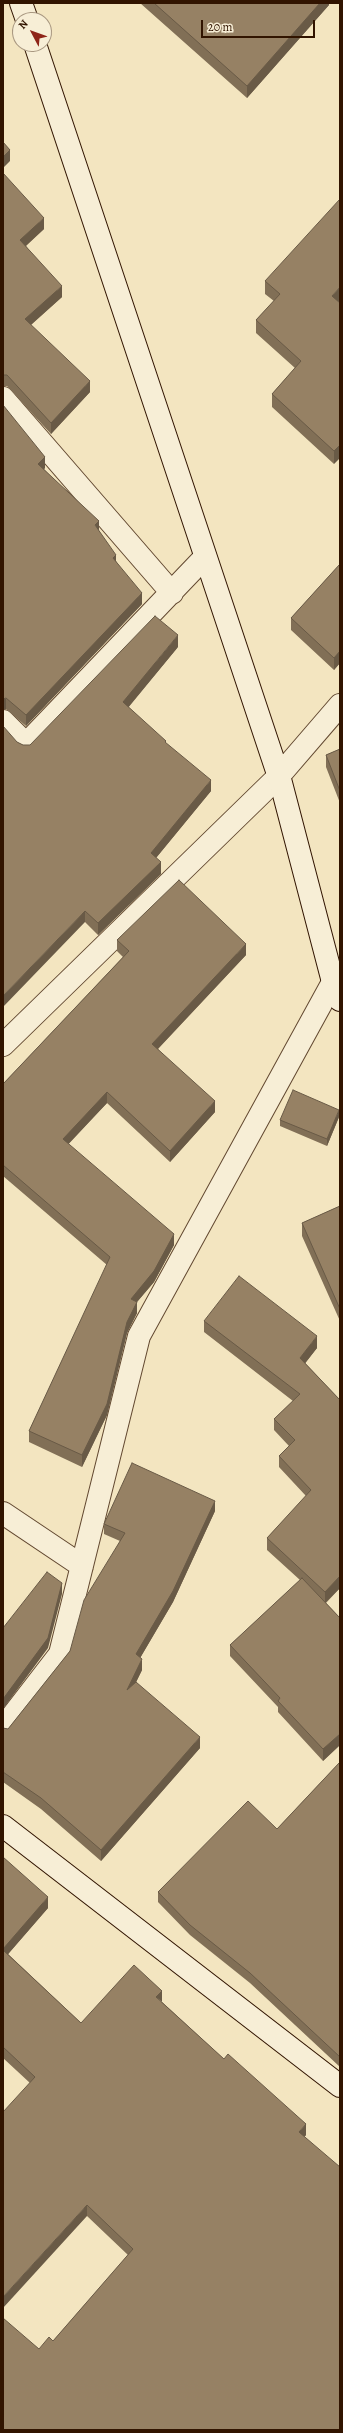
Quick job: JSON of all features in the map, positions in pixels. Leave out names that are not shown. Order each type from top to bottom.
[{"type":"street","points":[[3,1728],[60,1654],[139,1336],[337,991],[278,777],[38,52]]},
{"type":"street","points":[[3,398],[172,593]]},
{"type":"street","points":[[3,721],[26,744],[205,557]]},
{"type":"street","points":[[3,1045],[278,777],[340,706]]},
{"type":"street","points":[[3,1513],[82,1566]]},
{"type":"street","points":[[3,1826],[340,2086]]},
{"type":"building","points":[[154,3],[320,3],[247,86]]},
{"type":"building","points":[[3,142],[10,150],[3,157]]},
{"type":"building","points":[[3,173],[44,218],[20,240],[62,286],[25,319],[90,381],[51,423],[7,375],[3,375]]},
{"type":"building","points":[[340,199],[340,287],[332,296],[340,303],[340,445],[334,451],[272,394],[301,361],[256,320],[280,294],[265,281]]},
{"type":"building","points":[[3,405],[45,457],[38,464],[99,521],[95,525],[116,555],[113,558],[142,593],[26,715],[6,698],[3,699]]},
{"type":"building","points":[[340,564],[340,651],[334,658],[291,618]]},
{"type":"building","points":[[155,616],[178,635],[123,702],[166,741],[165,742],[211,780],[151,853],[161,862],[98,923],[85,911],[3,996],[3,726],[17,742],[23,745],[30,745]]},
{"type":"building","points":[[340,749],[340,791],[326,755]]},
{"type":"building","points":[[179,880],[246,944],[152,1044],[215,1101],[170,1151],[107,1092],[63,1139],[174,1234],[154,1271],[131,1299],[137,1302],[127,1322],[107,1404],[82,1455],[29,1431],[110,1257],[3,1165],[3,1084],[129,951],[117,940]]},
{"type":"building","points":[[293,1090],[339,1110],[327,1139],[280,1120]]},
{"type":"building","points":[[340,1206],[340,1309],[302,1223]]},
{"type":"building","points":[[239,1276],[317,1336],[300,1358],[340,1400],[340,1576],[325,1592],[267,1538],[311,1490],[279,1456],[295,1440],[274,1419],[300,1394],[204,1321]]},
{"type":"building","points":[[132,1463],[215,1501],[173,1591],[136,1654],[142,1659],[127,1690],[136,1682],[200,1737],[101,1850],[41,1798],[3,1772],[3,1728],[8,1729],[70,1651],[84,1600],[125,1533],[104,1524]]},
{"type":"building","points":[[47,1572],[62,1583],[48,1638],[3,1699],[3,1628]]},
{"type":"building","points":[[302,1578],[340,1618],[340,1734],[323,1749],[278,1701],[280,1698],[230,1645]]},
{"type":"building","points":[[340,1762],[340,2057],[250,1973],[190,1925],[158,1892],[248,1801],[277,1829]]},
{"type":"building","points":[[3,1857],[48,1897],[3,1949]]},
{"type":"building","points":[[3,1950],[81,2023],[134,1965],[162,1991],[156,1997],[224,2059],[228,2054],[306,2124],[299,2132],[340,2167],[340,2430],[3,2430],[3,2318],[39,2349],[49,2337],[53,2341],[133,2249],[87,2205],[3,2297],[3,2112],[35,2077],[3,2047]]}]
